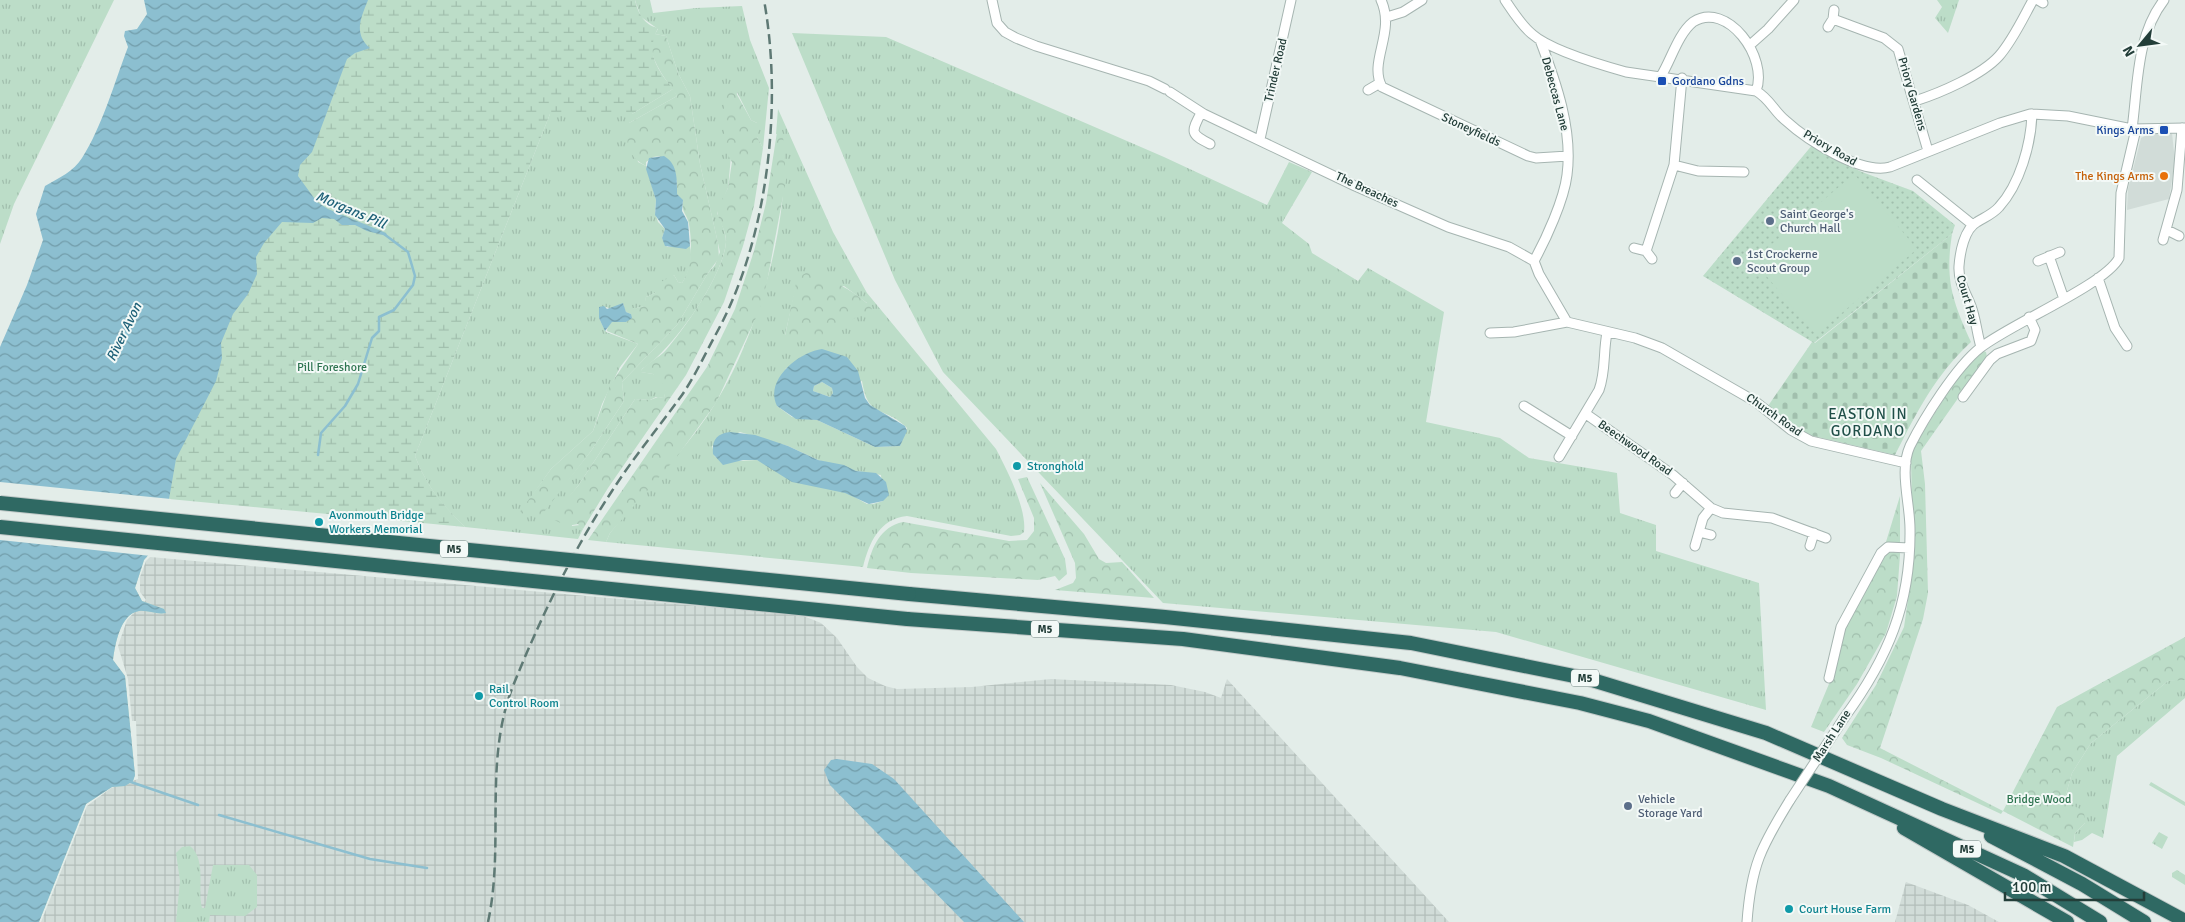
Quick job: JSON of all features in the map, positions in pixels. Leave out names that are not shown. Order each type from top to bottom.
[{"type":"highway","name":"M5","points":[[0,503],[909,594],[1165,617],[1411,643],[1589,679],[1766,733],[1942,810],[2064,856],[2185,920]]},
{"type":"highway","name":"M5","points":[[0,527],[907,619],[1183,639],[1400,668],[1580,702],[1649,721],[1829,786],[2023,876],[2100,922]]},
{"type":"highway","name":"M5","points":[[1829,786],[2067,922]]},
{"type":"highway","name":"M5","points":[[1942,810],[2082,884],[2144,922]]},
{"type":"street","name":"The Breaches","points":[[992,0],[997,23],[1005,32],[1016,38],[1149,81],[1168,90],[1201,113],[1393,203],[1448,227],[1509,247],[1534,261]]},
{"type":"street","name":"Trinder Road","points":[[1260,139],[1291,0]]},
{"type":"street","points":[[1368,90],[1380,83],[1378,72],[1388,17],[1381,0]]},
{"type":"street","points":[[1388,17],[1403,12],[1422,0]]},
{"type":"street","points":[[1505,0],[1526,28],[1540,40],[1607,66],[1661,76],[1756,90],[1760,72],[1750,45],[1737,28],[1725,19],[1704,18],[1694,22],[1685,31],[1661,76]]},
{"type":"street","points":[[1750,45],[1768,29],[1794,0]]},
{"type":"street","points":[[1906,463],[1910,448],[1930,414],[1957,373],[1981,347],[2098,278],[2116,265],[2119,258],[2121,193],[2134,129],[2144,36],[2156,10],[2164,0]]},
{"type":"street","points":[[1915,101],[1944,90],[1993,63],[2038,1]]},
{"type":"street","name":"Priory Gardens","points":[[1832,19],[1884,38],[1898,49],[1915,101],[1928,151]]},
{"type":"street","name":"Debeccas Lane","points":[[1534,261],[1554,220],[1567,177],[1568,156],[1566,126],[1540,40]]},
{"type":"street","points":[[1646,251],[1674,164],[1682,78]]},
{"type":"street","name":"Stoneyfields","points":[[1380,83],[1389,92],[1528,156],[1536,158],[1568,156]]},
{"type":"street","name":"Priory Road","points":[[1756,90],[1764,95],[1780,115],[1792,126],[1852,163],[1881,169],[2000,123],[2032,114],[2068,116],[2134,129],[2183,128]]},
{"type":"street","points":[[1201,113],[1194,127],[1194,132],[1196,137],[1210,144]]},
{"type":"street","name":"Court Hay","points":[[1981,347],[1958,268],[1962,246],[1973,225],[1990,215],[2007,196],[2026,150],[2032,114]]},
{"type":"street","points":[[2163,240],[2177,190],[2183,128]]},
{"type":"street","points":[[1674,164],[1698,172],[1740,172],[1736,182]]},
{"type":"street","points":[[1917,180],[1973,225]]},
{"type":"street","points":[[2167,230],[2179,236]]},
{"type":"street","points":[[1634,248],[1646,251],[1652,259]]},
{"type":"street","points":[[2038,261],[2060,252]]},
{"type":"street","points":[[2049,256],[2064,298]]},
{"type":"street","points":[[1490,333],[1514,332],[1567,322],[1539,274],[1534,261]]},
{"type":"street","points":[[2098,278],[2115,328],[2127,346]]},
{"type":"street","points":[[1968,395],[1990,360],[1997,354],[2031,341],[2035,330],[2029,317]]},
{"type":"street","name":"Church Road","points":[[1567,322],[1607,333],[1635,338],[1662,348],[1756,402],[1791,430],[1811,441],[1906,463]]},
{"type":"street","points":[[1559,457],[1586,414],[1603,378],[1603,348],[1607,333]]},
{"type":"street","points":[[1524,406],[1572,436]]},
{"type":"street","name":"Beechwood Road","points":[[1586,414],[1683,483],[1711,508],[1723,513],[1772,518],[1826,538]]},
{"type":"street","name":"Marsh Lane","points":[[1747,922],[1749,890],[1766,838],[1864,689],[1892,639],[1904,598],[1909,548],[1910,529],[1906,463]]},
{"type":"street","name":"Beechwood Road","points":[[1675,493],[1683,483]]},
{"type":"street","points":[[1695,546],[1703,518],[1711,508]]},
{"type":"street","points":[[1698,532],[1710,535]]},
{"type":"street","points":[[1810,546],[1814,534]]},
{"type":"street","points":[[1829,678],[1841,627],[1881,553],[1888,547],[1909,548]]},
{"type":"shaded area","points":[[2172,133],[2175,161],[2169,199],[2127,210],[2128,189],[2141,138],[2149,134]]},
{"type":"shaded area","points":[[150,557],[801,615],[821,623],[837,638],[857,667],[868,678],[897,689],[972,687],[1051,679],[1171,685],[1205,692],[1221,698],[1227,679],[1449,922],[41,922],[87,806],[111,788],[138,779],[136,721],[132,721],[128,679],[118,646],[127,620],[146,600],[140,592],[140,577],[146,561]]},
{"type":"shaded area","points":[[1906,882],[1968,905],[1999,922],[1895,922]]},
{"type":"green space","points":[[0,0],[114,0],[14,204],[0,244]]},
{"type":"green space","name":"Pill Foreshore","points":[[304,0],[635,0],[642,18],[658,28],[654,37],[653,53],[658,68],[673,89],[632,114],[550,114],[415,456],[424,477],[449,510],[465,527],[169,499],[150,553],[144,560],[135,588],[142,601],[164,609],[166,613],[139,611],[127,618],[115,646],[113,660],[125,676],[135,775],[133,781],[125,786],[112,787],[86,804],[39,922],[0,922],[0,803],[187,276],[311,203],[294,186]]},
{"type":"green space","points":[[635,0],[650,0],[653,13],[696,8],[742,6],[750,40],[769,88],[763,148],[757,137],[757,123],[751,120],[737,92],[728,188],[717,213],[726,238],[723,257],[706,293],[681,330],[654,360],[642,369],[641,372],[653,374],[667,385],[664,398],[656,397],[650,400],[635,399],[578,486],[568,498],[572,526],[580,525],[583,529],[578,539],[465,527],[449,511],[424,477],[415,456],[550,114],[632,114],[673,89],[677,96],[629,123],[638,162],[646,166],[656,200],[655,212],[658,222],[665,229],[662,238],[667,247],[690,246],[691,260],[687,275],[682,283],[678,282],[674,275],[655,293],[646,297],[645,306],[624,308],[624,304],[612,309],[606,307],[599,318],[606,332],[638,344],[620,367],[602,404],[593,431],[551,469],[520,513],[568,480],[591,451],[624,401],[622,382],[677,325],[708,273],[715,265],[720,252],[700,164],[690,96],[678,73],[666,36],[655,34],[658,29],[641,17]]},
{"type":"green space","points":[[1937,0],[1959,0],[1948,33],[1935,18],[1942,7]]},
{"type":"green space","points":[[792,33],[886,37],[1164,157],[1267,205],[1289,162],[1312,172],[1282,223],[1309,244],[1312,253],[1358,281],[1368,268],[1444,312],[1426,422],[1500,438],[1529,458],[1617,473],[1620,513],[1656,525],[1656,551],[1759,583],[1766,710],[1496,632],[1163,603],[943,372],[895,280]]},
{"type":"green space","points":[[655,34],[666,36],[678,73],[690,96],[700,164],[718,243],[719,258],[677,325],[622,382],[624,401],[591,451],[541,516],[519,513],[551,469],[593,431],[610,385],[638,344],[607,331],[608,324],[614,321],[624,322],[631,314],[626,312],[624,308],[644,306],[646,297],[655,293],[659,283],[674,275],[678,282],[682,283],[690,262],[690,231],[683,202],[677,194],[677,181],[660,156],[653,157],[646,162],[646,166],[635,158],[629,148],[627,137],[629,123],[677,96],[654,58],[651,49]]},
{"type":"green space","points":[[735,91],[751,120],[757,123],[757,137],[763,148],[754,206],[724,302],[686,375],[608,488],[583,529],[578,524],[567,526],[552,519],[551,516],[578,486],[635,399],[650,400],[658,397],[664,398],[666,385],[658,382],[653,374],[640,372],[663,353],[674,340],[703,299],[719,268],[724,254],[726,238],[717,209],[728,188],[732,162],[725,138],[724,107],[727,92]]},
{"type":"green space","points":[[778,109],[833,232],[867,293],[996,449],[1019,501],[1024,523],[1024,532],[1020,535],[1011,536],[907,516],[897,518],[882,527],[872,541],[863,567],[606,542],[610,533],[704,421],[731,375],[746,342],[760,305],[779,227],[784,153],[779,121],[778,134],[776,134]],"holes":[[[844,286],[867,303],[785,335],[795,291]],[[786,368],[862,381],[868,401],[872,406],[907,428],[900,446],[875,447],[817,420],[792,417],[777,406]],[[740,432],[788,446],[818,460],[856,471],[881,475],[883,501],[867,504],[849,494],[757,460],[738,461],[715,457],[712,446]]]},
{"type":"green space","points":[[779,119],[783,135],[786,180],[767,282],[760,309],[716,403],[676,458],[610,533],[606,542],[588,540],[707,367],[735,309],[754,251],[766,203]]},
{"type":"green space","points":[[1813,144],[1837,160],[1862,172],[1913,191],[1955,225],[1952,234],[1814,343],[1703,276]]},
{"type":"green space","points":[[1854,174],[1917,249],[1816,335],[1753,260]]},
{"type":"green space","points":[[1952,234],[1949,264],[1952,290],[1959,314],[1971,342],[1937,381],[1919,409],[1895,455],[1809,435],[1768,406],[1812,342],[1815,343]]},
{"type":"green space","points":[[811,270],[860,297],[872,309],[823,335],[790,343],[785,336],[797,278]]},
{"type":"green space","points":[[1981,350],[1986,352],[1987,357],[1921,451],[1925,484],[1928,593],[1923,619],[1880,748],[2003,811],[2001,814],[1881,758],[1847,745],[1842,738],[1876,685],[1904,627],[1913,566],[1911,457],[1914,446],[1959,375]]},
{"type":"green space","points":[[822,382],[832,388],[833,393],[830,397],[813,391],[814,386]]},
{"type":"green space","points":[[1027,477],[1065,559],[1067,574],[1059,581],[1055,576],[1038,580],[911,573],[867,568],[878,539],[888,528],[903,522],[1009,541],[1027,540],[1034,531],[1034,518],[1018,479]]},
{"type":"green space","points":[[1040,483],[1084,534],[1099,559],[1106,563],[1122,562],[1154,598],[1055,590],[1073,583],[1076,578],[1075,563]]},
{"type":"green space","points":[[1900,496],[1900,555],[1897,596],[1886,633],[1857,684],[1824,732],[1811,727],[1831,679],[1843,628],[1882,555]]},
{"type":"green space","name":"Bridge Wood","points":[[2185,637],[2185,680],[2168,681],[2091,743],[2072,773],[2064,801],[2084,811],[2085,823],[2075,833],[2073,847],[2003,811],[2057,707]]},
{"type":"green space","points":[[2185,680],[2185,698],[2117,756],[2103,838],[2092,833],[2082,840],[2074,842],[2075,833],[2085,823],[2064,801],[2072,773],[2091,743],[2168,681]]},
{"type":"green space","points":[[2151,782],[2185,802],[2185,806],[2149,785]]},
{"type":"green space","points":[[2159,832],[2168,837],[2162,849],[2152,843]]},
{"type":"green space","points":[[190,846],[195,852],[200,867],[202,908],[205,908],[213,865],[249,865],[257,875],[257,907],[245,916],[210,915],[209,922],[176,922],[180,881],[176,853],[182,847]]},
{"type":"green space","points":[[2177,870],[2185,875],[2185,885],[2172,877],[2172,873]]},
{"type":"water","name":"River Avon","points":[[144,0],[368,0],[361,19],[360,31],[370,48],[355,53],[347,59],[312,152],[300,165],[298,176],[317,202],[328,209],[386,233],[387,236],[367,231],[355,225],[342,225],[334,219],[322,218],[313,223],[282,222],[264,243],[256,257],[257,274],[248,294],[233,314],[221,343],[222,358],[216,381],[176,459],[169,499],[150,553],[144,560],[135,588],[142,601],[164,609],[166,613],[139,611],[133,613],[123,624],[115,646],[113,660],[125,676],[135,775],[133,781],[125,786],[112,787],[86,804],[39,922],[0,922],[0,347],[27,285],[43,240],[36,214],[45,186],[75,167],[89,146],[102,118],[128,47],[124,36],[125,31],[137,29],[147,14]]},
{"type":"water","points":[[664,156],[672,163],[677,178],[677,194],[683,200],[682,211],[688,222],[690,246],[686,249],[665,246],[662,238],[665,229],[655,215],[656,200],[646,169],[649,158]]},
{"type":"water","points":[[623,303],[626,312],[631,314],[632,318],[626,322],[612,322],[605,331],[599,318],[599,307],[604,306],[607,309]]},
{"type":"water","points":[[822,349],[847,357],[858,371],[865,398],[870,405],[905,426],[907,431],[900,446],[875,447],[817,420],[796,419],[777,406],[774,396],[779,377],[794,361],[813,351]],"holes":[[[822,382],[832,388],[833,393],[830,397],[813,391],[814,386]]]},
{"type":"water","points":[[730,432],[755,435],[788,446],[818,460],[844,465],[856,471],[876,473],[886,482],[889,495],[883,501],[869,504],[845,493],[792,482],[757,460],[743,460],[723,465],[713,454],[713,445],[718,436]]},
{"type":"water","points":[[837,759],[872,764],[894,779],[1024,922],[964,922],[830,785],[824,770],[831,760]]},
{"type":"pier","points":[[0,482],[171,499],[151,556],[0,540]]},
{"type":"waterway","name":"Morgans Pill","points":[[318,455],[321,433],[345,406],[358,384],[372,338],[379,331],[379,317],[394,310],[413,285],[415,276],[408,252],[384,234]]},
{"type":"waterway","points":[[128,781],[198,805]]},
{"type":"waterway","points":[[219,815],[370,859],[427,868]]},
{"type":"railway","points":[[488,922],[493,893],[495,863],[496,774],[499,744],[504,715],[513,686],[545,611],[584,537],[620,479],[696,373],[734,297],[748,257],[759,215],[767,171],[771,127],[772,83],[770,41],[764,0]]},
{"type":"place","name":"Gordano Gdns","points":[[1662,81]]},
{"type":"place","name":"Kings Arms","points":[[2164,130]]},
{"type":"place","name":"The Kings Arms","points":[[2164,176]]},
{"type":"place","name":"Saint George's Church Hall","points":[[1770,221]]},
{"type":"place","name":"1st Crockerne Scout Group","points":[[1737,261]]},
{"type":"place","name":"Stronghold","points":[[1017,466]]},
{"type":"place","name":"Avonmouth Bridge Workers Memorial","points":[[319,522]]},
{"type":"place","name":"Rail Control Room","points":[[479,696]]},
{"type":"place","name":"Vehicle Storage Yard","points":[[1628,806]]},
{"type":"place","name":"Court House Farm","points":[[1789,909]]},
{"type":"district","name":"EASTON IN GORDANO","points":[[1868,422]]}]
